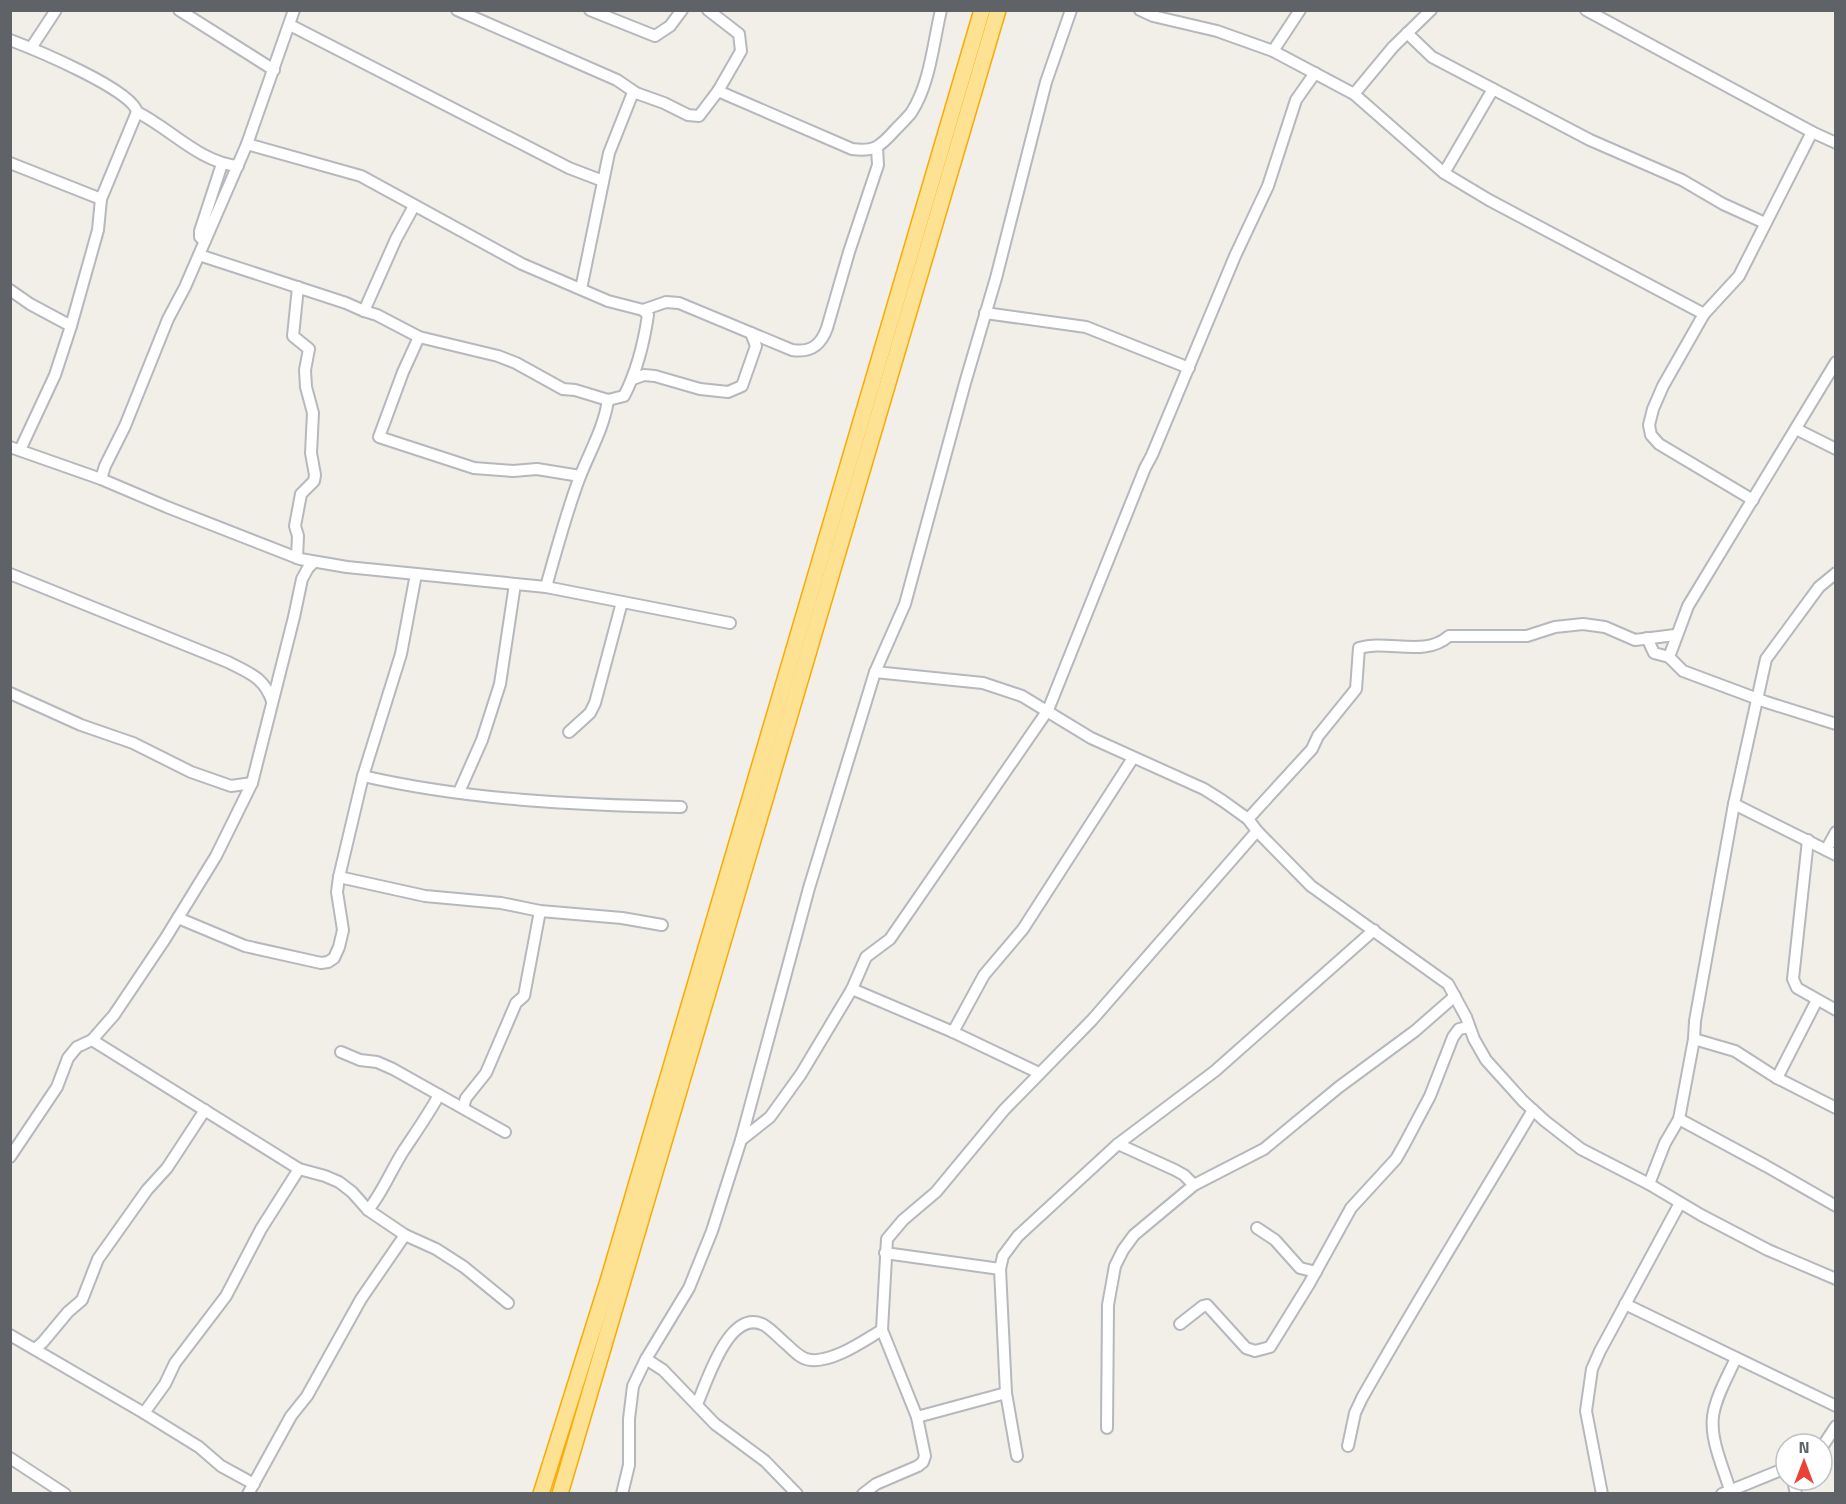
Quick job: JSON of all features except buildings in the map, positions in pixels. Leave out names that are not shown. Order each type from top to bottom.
[{"type":"highway","points":[[541,1494],[608,1281],[982,10]]},
{"type":"highway","points":[[560,1494],[998,10]]},
{"type":"street","points":[[31,48],[56,10]]},
{"type":"street","points":[[179,10],[197,16],[274,70]]},
{"type":"street","points":[[101,479],[168,319],[185,287],[247,144],[294,10]]},
{"type":"street","points":[[458,10],[617,80],[636,93],[688,115],[699,116],[718,91],[741,51],[739,34],[708,10]]},
{"type":"street","points":[[590,10],[655,36],[670,26],[682,10]]},
{"type":"street","points":[[718,91],[852,149],[867,151],[877,148],[910,113],[923,88],[941,10]]},
{"type":"street","points":[[622,1494],[628,1465],[629,1419],[633,1386],[646,1359],[689,1288],[712,1231],[741,1140],[809,888],[875,672],[905,604],[996,278],[1046,82],[1071,10]]},
{"type":"street","points":[[1140,10],[1153,16],[1217,32],[1273,51],[1354,94],[1444,173],[1489,200],[1704,314]]},
{"type":"street","points":[[1273,51],[1300,10]]},
{"type":"street","points":[[1354,94],[1393,47],[1431,10]]},
{"type":"street","points":[[1586,10],[1812,132],[1836,142]]},
{"type":"street","points":[[290,25],[569,168],[603,181]]},
{"type":"street","points":[[1407,33],[1432,57],[1590,140],[1682,180],[1723,204],[1766,223]]},
{"type":"street","points":[[10,40],[55,58],[116,91],[136,107],[137,112],[101,199],[98,230],[55,375],[15,449],[101,479],[294,557],[314,562],[546,587],[730,623]]},
{"type":"street","points":[[741,1140],[770,1117],[801,1074],[852,989],[866,957],[890,939],[1048,710],[1145,468],[1235,256],[1268,186],[1296,100],[1315,73]]},
{"type":"street","points":[[1444,173],[1493,89]]},
{"type":"street","points":[[581,290],[609,153],[619,123],[632,95],[636,93]]},
{"type":"street","points":[[137,112],[155,121],[190,147],[222,164],[237,166]]},
{"type":"street","points":[[1753,500],[1659,444],[1651,435],[1649,425],[1659,394],[1704,314],[1738,276],[1812,132]]},
{"type":"street","points":[[199,255],[377,315],[419,337],[498,356],[516,363],[563,389],[575,390],[608,400],[624,396],[633,380],[648,315],[643,310],[608,301],[522,264],[361,176],[247,144]]},
{"type":"street","points":[[643,310],[666,302],[679,303],[792,350],[804,352],[815,347],[823,339],[852,241],[878,165],[877,148]]},
{"type":"street","points":[[10,163],[101,199]]},
{"type":"street","points":[[205,241],[200,237],[200,231],[222,164]]},
{"type":"street","points":[[364,311],[396,239],[414,206]]},
{"type":"street","points":[[298,287],[293,336],[309,348],[305,370],[306,387],[313,413],[311,453],[315,475],[314,481],[301,494],[295,526],[298,536],[294,557],[302,579]]},
{"type":"street","points":[[10,290],[30,304],[71,326]]},
{"type":"street","points":[[985,313],[1098,330],[1189,368]]},
{"type":"street","points":[[633,380],[644,375],[700,389],[728,392],[737,390],[742,386],[756,346],[751,333]]},
{"type":"street","points":[[419,337],[403,372],[379,437],[474,468],[513,471],[537,469],[580,476]]},
{"type":"street","points":[[1669,657],[1688,606],[1836,362]]},
{"type":"street","points":[[546,587],[580,476],[590,457],[608,400]]},
{"type":"street","points":[[1796,429],[1836,449]]},
{"type":"street","points":[[10,1157],[57,1087],[68,1058],[77,1047],[92,1040],[114,1015],[178,918],[216,856],[241,808],[252,783],[302,579],[314,562]]},
{"type":"street","points":[[1650,1184],[1660,1152],[1678,1119],[1734,804],[1766,659],[1819,587],[1836,573]]},
{"type":"street","points":[[10,574],[228,662],[261,680],[273,703]]},
{"type":"street","points":[[178,918],[245,946],[321,963],[334,958],[343,930],[337,892],[339,877],[363,776],[401,654],[416,574]]},
{"type":"street","points":[[459,792],[482,740],[500,684],[515,584]]},
{"type":"street","points":[[569,732],[590,713],[596,703],[622,602]]},
{"type":"street","points":[[1248,819],[1312,749],[1318,736],[1356,688],[1359,648],[1371,644],[1408,648],[1442,643],[1449,636],[1527,636],[1555,627],[1582,624],[1605,627],[1635,640],[1676,635]]},
{"type":"street","points":[[1647,638],[1654,653],[1669,657],[1683,671],[1836,724]]},
{"type":"street","points":[[875,672],[983,682],[1022,696],[1091,738],[1204,789],[1248,819],[1311,886],[1448,984],[1486,1060],[1533,1110],[1581,1149],[1650,1184],[1680,1203],[1767,1250],[1836,1279]]},
{"type":"street","points":[[261,680],[279,679]]},
{"type":"street","points":[[10,693],[81,725],[133,743],[191,772],[231,786],[252,783]]},
{"type":"street","points":[[953,1032],[984,975],[1023,929],[1133,758]]},
{"type":"street","points":[[363,776],[400,784],[519,799],[609,806],[681,807]]},
{"type":"street","points":[[231,786],[241,808]]},
{"type":"street","points":[[1734,804],[1831,853],[1836,832]]},
{"type":"street","points":[[863,1494],[876,1484],[918,1466],[923,1462],[925,1456],[917,1417],[882,1330],[887,1239],[893,1230],[936,1192],[1004,1110],[1092,1020],[1257,831]]},
{"type":"street","points":[[1808,840],[1792,979],[1797,988],[1836,1010]]},
{"type":"street","points":[[339,877],[424,896],[501,903],[540,911],[622,918],[662,925]]},
{"type":"street","points":[[463,1107],[466,1098],[486,1073],[516,1003],[524,996],[540,911]]},
{"type":"street","points":[[1017,1456],[1006,1393],[1000,1269],[1003,1256],[1018,1236],[1118,1144],[1215,1071],[1374,930]]},
{"type":"street","points":[[852,989],[953,1032],[1039,1073]]},
{"type":"street","points":[[1107,1428],[1108,1305],[1115,1266],[1134,1235],[1194,1185],[1264,1149],[1339,1087],[1415,1031],[1455,996]]},
{"type":"street","points":[[1777,1078],[1817,999]]},
{"type":"street","points":[[1180,1324],[1207,1305],[1246,1348],[1262,1351],[1270,1347],[1316,1272],[1351,1208],[1396,1159],[1430,1096],[1453,1037],[1459,1029],[1469,1027]]},
{"type":"street","points":[[1694,1039],[1736,1051],[1777,1078],[1836,1108]]},
{"type":"street","points":[[92,1040],[299,1169],[339,1182],[352,1192],[368,1210],[405,1235],[464,1267],[508,1303]]},
{"type":"street","points":[[341,1052],[360,1060],[385,1065],[505,1132]]},
{"type":"street","points":[[368,1210],[377,1199],[404,1150],[439,1095]]},
{"type":"street","points":[[35,1349],[82,1300],[98,1259],[147,1190],[167,1168],[205,1110]]},
{"type":"street","points":[[1348,1446],[1355,1413],[1362,1398],[1533,1110]]},
{"type":"street","points":[[1678,1119],[1836,1206]]},
{"type":"street","points":[[1118,1144],[1175,1170],[1194,1185]]},
{"type":"street","points":[[144,1413],[165,1384],[175,1363],[226,1296],[261,1229],[299,1169]]},
{"type":"street","points":[[1602,1494],[1586,1411],[1592,1369],[1680,1203]]},
{"type":"street","points":[[1257,1228],[1275,1240],[1300,1268],[1316,1272]]},
{"type":"street","points":[[10,1335],[199,1447],[251,1489],[291,1416],[307,1396],[361,1299],[405,1235]]},
{"type":"street","points":[[885,1254],[1000,1269]]},
{"type":"street","points":[[1625,1304],[1836,1406]]},
{"type":"street","points":[[697,1404],[720,1350],[732,1332],[745,1323],[763,1324],[803,1358],[812,1360],[849,1350],[882,1330]]},
{"type":"street","points":[[1736,1358],[1717,1402],[1713,1423],[1713,1433],[1726,1492],[1774,1473]]},
{"type":"street","points":[[646,1359],[663,1370],[715,1424],[765,1461],[797,1494]]},
{"type":"street","points":[[917,1417],[1006,1393]]},
{"type":"street","points":[[10,1458],[65,1494]]}]
